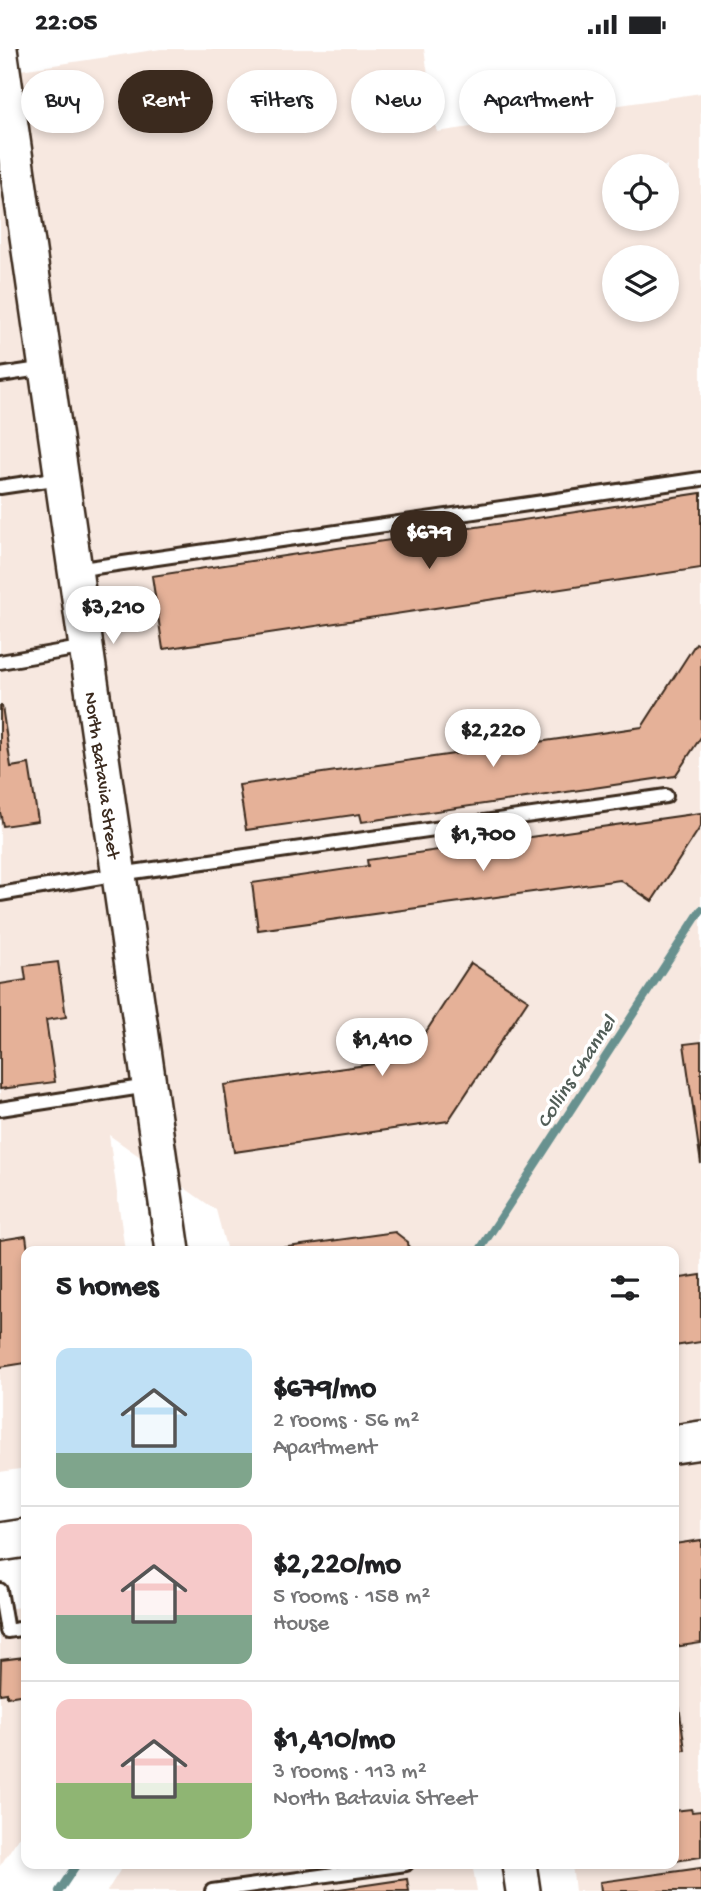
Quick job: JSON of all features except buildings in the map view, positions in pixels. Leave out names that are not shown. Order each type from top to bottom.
[{"type":"main road","points":[[679,1443],[701,1440]]},
{"type":"main road","points":[[0,1542],[21,1539]]},
{"type":"street","name":"North Batavia Street","points":[[0,49],[172,1246]]},
{"type":"street","points":[[520,1869],[523,1891]]},
{"type":"lane","points":[[0,375],[46,368]]},
{"type":"lane","points":[[0,487],[62,478]]},
{"type":"lane","points":[[75,570],[701,479]]},
{"type":"lane","points":[[0,662],[86,647]]},
{"type":"lane","points":[[0,894],[119,874],[666,796]]},
{"type":"lane","points":[[0,1109],[149,1086]]},
{"type":"lane","points":[[0,1590],[7,1631],[21,1629]]},
{"type":"lane","points":[[212,1891],[370,1869]]},
{"type":"shaded area","points":[[161,49],[424,49],[427,70],[351,70],[351,133],[445,133],[459,129],[459,133],[616,133],[616,106],[701,93],[701,1891],[575,1891],[573,1869],[679,1869],[679,1246],[226,1246],[216,1210],[109,1135],[124,1246],[21,1246],[21,1469],[0,1472],[0,73]]},
{"type":"shaded area","points":[[21,1607],[21,1834],[0,1866],[0,1610]]},
{"type":"shaded area","points":[[121,1869],[473,1869],[477,1891],[107,1891]]},
{"type":"waterway","name":"Collins Channel","points":[[482,1246],[701,910]]},
{"type":"waterway","name":"Collins Channel","points":[[59,1891],[74,1869]]}]
